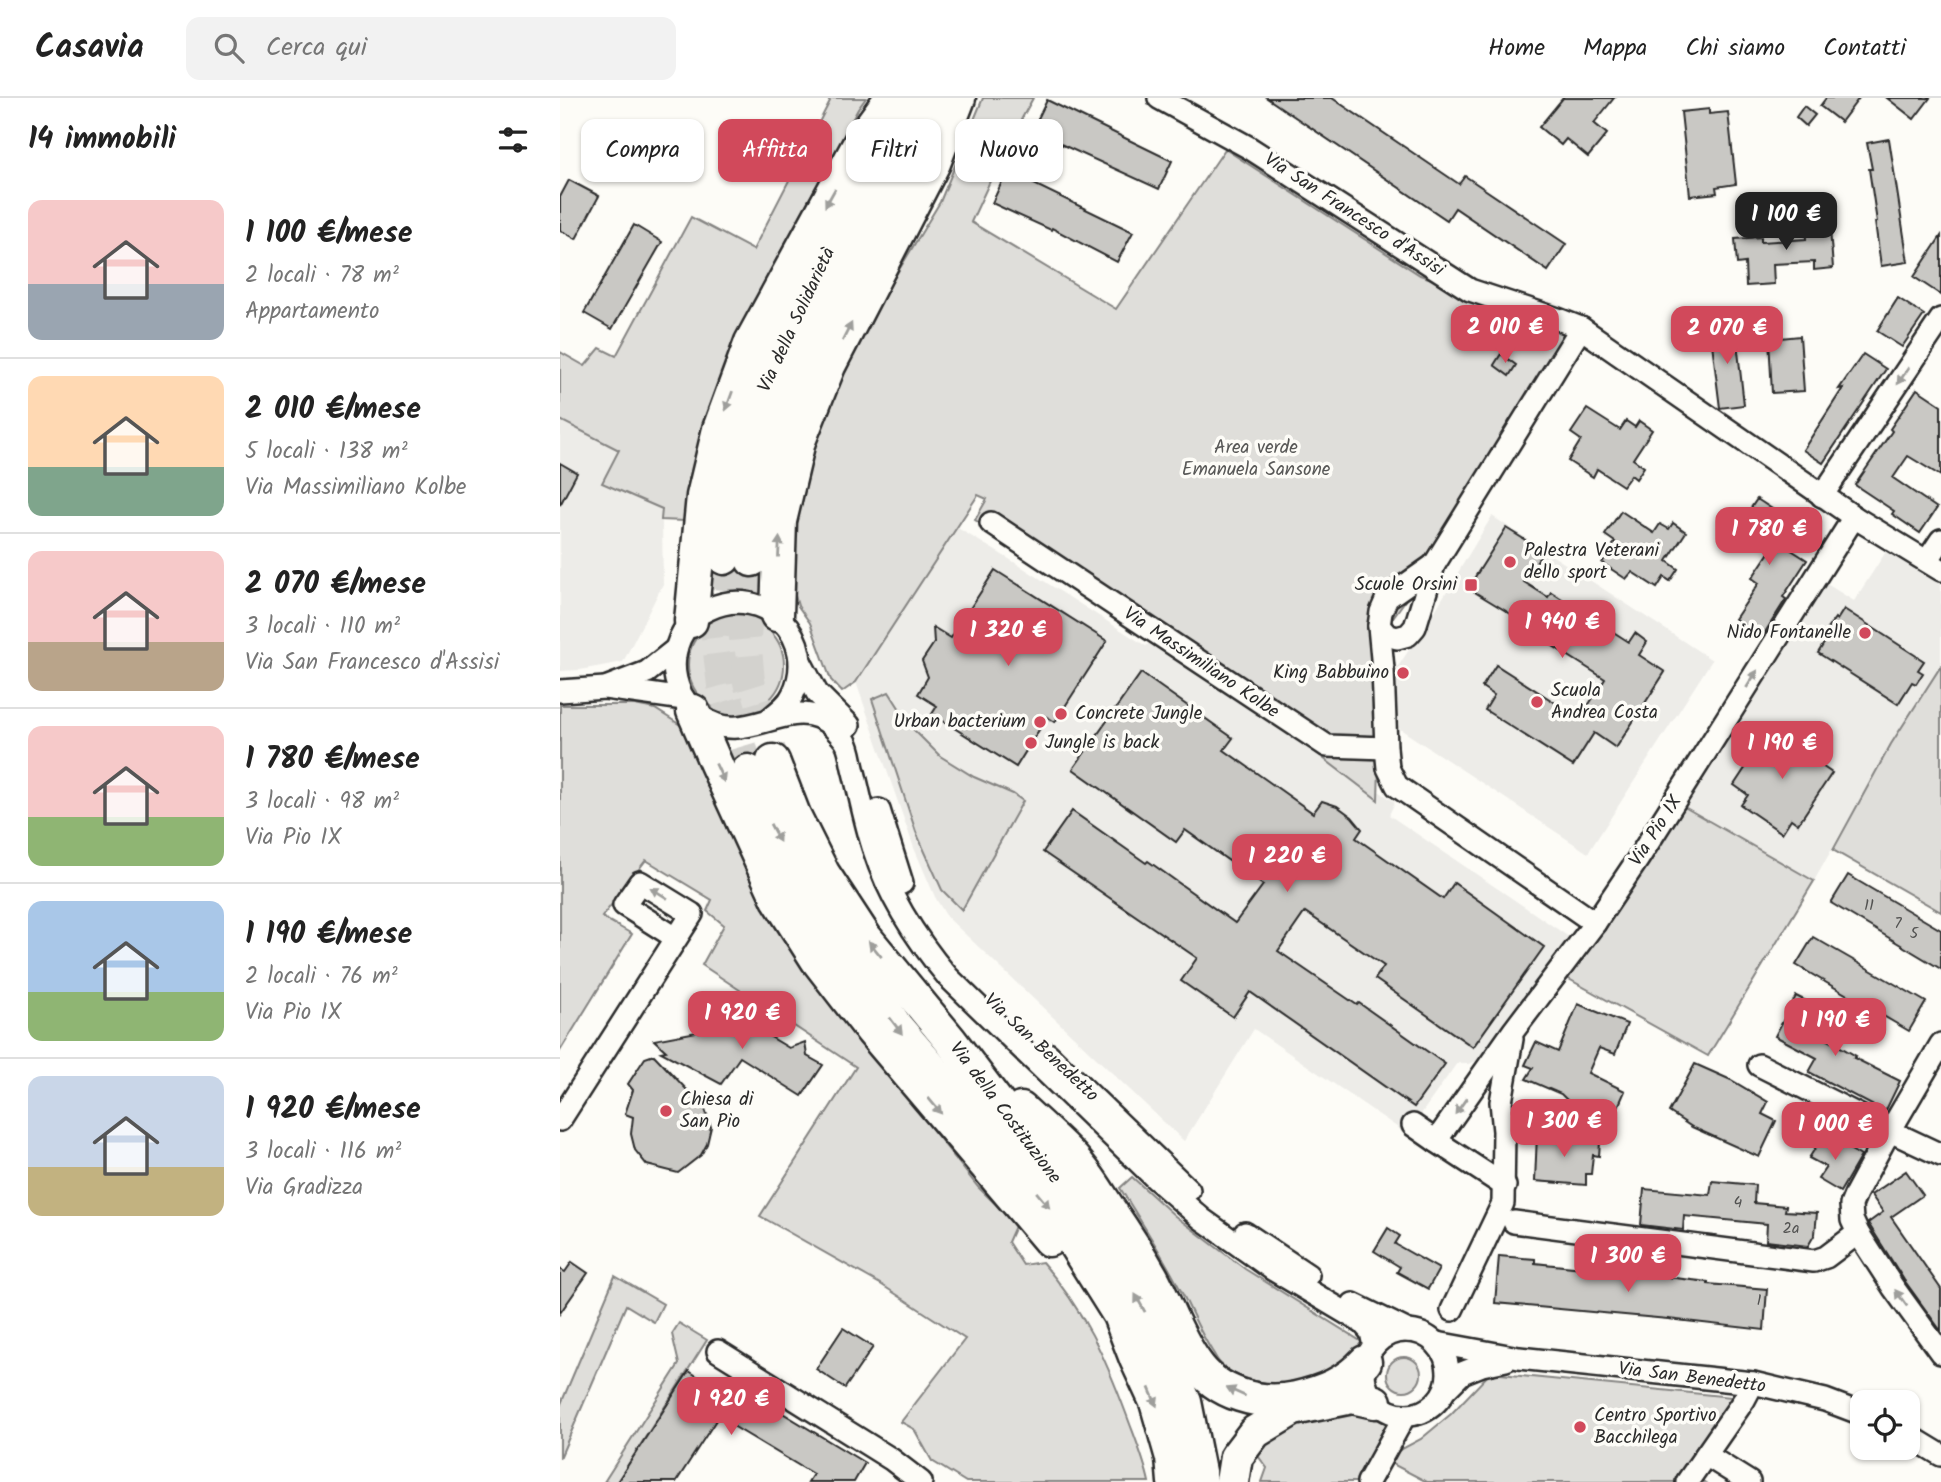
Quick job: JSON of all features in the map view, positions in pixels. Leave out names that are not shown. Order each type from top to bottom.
[{"type":"highway","points":[[691,621],[704,496],[719,429],[751,342],[864,135],[891,98]]},
{"type":"highway","name":"Via della Solidarietà","points":[[914,98],[811,284],[769,372],[740,460],[738,559],[796,378],[837,289],[939,98]]},
{"type":"highway","points":[[777,615],[780,521],[799,442],[830,366],[934,163],[959,98]]},
{"type":"highway","points":[[689,705],[778,899],[817,960],[872,1031],[1089,1288],[1136,1359]]},
{"type":"highway","name":"Via della Costituzione","points":[[1174,1482],[1172,1458],[1156,1402],[1119,1315],[1056,1215],[896,1026],[810,898],[763,811],[761,766],[794,815],[822,873],[865,937],[950,1040],[1111,1251],[1144,1310],[1185,1402],[1201,1482]]},
{"type":"highway","points":[[950,1040],[1070,1154],[1092,1182],[1152,1278],[1189,1352],[1197,1365],[1211,1378],[1236,1393],[1259,1401],[1283,1401],[1321,1392],[1355,1374],[1369,1354]]},
{"type":"highway","points":[[1232,1482],[1236,1457],[1255,1432],[1293,1409],[1352,1397],[1375,1402]]},
{"type":"street","name":"Via San Francesco d'Assisi","points":[[1159,98],[1248,146],[1470,290],[1581,328],[1822,496],[1934,565]]},
{"type":"street","points":[[1822,496],[1941,319]]},
{"type":"street","points":[[1383,669],[1415,627],[1434,565],[1581,328]]},
{"type":"street","name":"Via Pio IX","points":[[1436,1141],[1514,1030],[1595,923],[1638,859],[1854,517]]},
{"type":"street","name":"Via Massimiliano Kolbe","points":[[991,523],[1327,746],[1386,748]]},
{"type":"street","points":[[1934,565],[1941,540]]},
{"type":"street","points":[[1434,565],[1387,598],[1381,612],[1379,626],[1388,768],[1397,786],[1595,923]]},
{"type":"street","points":[[691,621],[703,611],[733,602],[764,607],[777,615]]},
{"type":"street","name":"Via San Benedetto","points":[[777,615],[794,636],[801,663],[817,693],[858,736],[886,838],[903,888],[930,939],[953,965],[1082,1085],[1205,1206],[1340,1297],[1378,1318],[1408,1331],[1419,1332],[1437,1343],[1519,1358],[1753,1383],[1825,1400],[1850,1409]]},
{"type":"street","name":"Via San Benedetto","points":[[691,621],[681,634],[674,666],[676,684],[689,705],[706,720],[729,727],[753,726],[786,715],[816,715],[832,726],[846,742],[874,850],[895,901],[924,948],[948,977],[1155,1178],[1202,1219],[1272,1269],[1363,1323],[1371,1332],[1365,1383],[1375,1402]]},
{"type":"street","points":[[1379,626],[1387,635],[1397,638],[1408,635]]},
{"type":"street","name":"Via San Benedetto","points":[[605,688],[648,672],[676,649]]},
{"type":"street","points":[[768,720],[793,696],[801,663]]},
{"type":"street","name":"Via San Benedetto","points":[[560,691],[605,688],[689,705]]},
{"type":"street","points":[[560,1120],[676,938]]},
{"type":"street","name":"Via Pio IX","points":[[1452,1310],[1503,1203],[1504,1131],[1501,1102],[1514,1030]]},
{"type":"street","points":[[1941,1044],[1889,1131],[1851,1205],[1852,1220],[1858,1233],[1941,1353]]},
{"type":"street","points":[[1759,1065],[1941,1155]]},
{"type":"street","points":[[1413,1125],[1504,1186]]},
{"type":"street","points":[[1514,1222],[1814,1261],[1826,1257],[1858,1233]]},
{"type":"street","points":[[1369,1354],[1383,1338],[1395,1332],[1408,1331]]},
{"type":"street","points":[[1437,1343],[1448,1364],[1446,1389]]},
{"type":"street","points":[[718,1351],[891,1460],[921,1482]]},
{"type":"street","name":"Via San Benedetto","points":[[1405,1415],[1430,1409],[1462,1373],[1482,1364],[1519,1358]]},
{"type":"street","points":[[1687,1482],[1753,1383]]},
{"type":"street","points":[[1368,1482],[1405,1415],[1384,1409],[1375,1402]]},
{"type":"street","points":[[1920,1442],[1941,1455]]},
{"type":"street","points":[[1706,1455],[1749,1482]]},
{"type":"shaded area","points":[[560,352],[661,460],[663,584],[623,662],[560,671]]},
{"type":"shaded area","name":"Scuola Andrea Costa","points":[[1492,516],[1712,660],[1588,853],[1388,721],[1387,683],[1433,614]]},
{"type":"shaded area","points":[[956,527],[1146,646],[1153,639],[1395,802],[1389,815],[1569,937],[1486,1056],[1468,1064],[1457,1063],[1407,1134],[1254,1029],[1184,1141],[947,917],[935,897],[914,848],[856,682]]},
{"type":"shaded area","points":[[1887,550],[1941,584],[1941,666],[1891,744],[1814,881],[1679,804],[1822,581],[1854,601]]},
{"type":"green space","points":[[826,98],[866,98],[853,119],[846,119],[846,131],[832,157],[832,119],[821,119],[830,101]]},
{"type":"green space","name":"Area verde Emanuela Sansone","points":[[983,98],[1033,98],[1022,119],[974,119]]},
{"type":"green space","name":"Area verde Emanuela Sansone","points":[[1225,149],[1420,275],[1546,318],[1570,340],[1481,496],[1383,631],[1378,800],[1234,690],[975,520],[987,499],[978,495],[856,682],[842,692],[831,680],[810,623],[798,606],[792,585],[789,539],[820,422],[874,311],[940,202],[955,166],[955,182],[990,182],[971,222],[1116,309]]},
{"type":"green space","points":[[788,182],[818,182],[763,284],[713,396],[696,453],[685,521],[661,520],[662,509],[602,483],[619,450],[560,420],[560,352],[585,366],[600,348],[616,356],[691,217],[753,250]]},
{"type":"green space","points":[[736,617],[754,621],[770,631],[780,647],[784,665],[780,683],[770,699],[754,709],[736,713],[718,709],[702,699],[692,683],[688,665],[692,647],[702,631],[718,621]]},
{"type":"green space","points":[[1941,666],[1941,912],[1833,850],[1891,744]]},
{"type":"green space","points":[[889,692],[912,728],[940,756],[974,777],[1023,801],[962,910],[942,890],[916,832],[872,699]]},
{"type":"green space","points":[[560,705],[635,705],[655,709],[685,728],[864,1043],[978,1187],[1016,1224],[1008,1242],[1023,1265],[1042,1262],[1082,1316],[1119,1394],[1149,1482],[966,1482],[932,1461],[914,1429],[901,1422],[965,1339],[882,1285],[760,1216],[856,1067],[702,965],[724,925],[707,911],[712,900],[646,860],[602,917],[632,934],[560,1051]]},
{"type":"green space","points":[[1679,804],[1814,881],[1708,1056],[1558,973]]},
{"type":"green space","points":[[1132,1177],[1175,1216],[1245,1269],[1362,1342],[1358,1350],[1332,1371],[1296,1382],[1250,1380],[1230,1371],[1217,1360],[1166,1263],[1120,1188]]},
{"type":"green space","points":[[615,1276],[663,1304],[654,1322],[626,1305],[560,1458],[560,1406]]},
{"type":"green space","points":[[679,1323],[707,1340],[617,1482],[604,1482],[679,1364],[672,1334]]},
{"type":"green space","points":[[1404,1357],[1416,1362],[1421,1374],[1416,1386],[1404,1391],[1392,1386],[1387,1374],[1392,1362]]},
{"type":"green space","name":"Centro Sportivo Bacchilega","points":[[1490,1373],[1742,1398],[1694,1476],[1704,1482],[1427,1482],[1383,1459],[1421,1439],[1451,1414]]},
{"type":"green space","points":[[1307,1412],[1379,1413],[1387,1422],[1357,1482],[1262,1482],[1267,1468],[1255,1452]]},
{"type":"building","points":[[1267,98],[1332,98],[1459,184],[1465,176],[1566,244],[1548,271],[1455,208],[1447,220]]},
{"type":"building","points":[[1563,98],[1614,98],[1594,123],[1607,134],[1588,157],[1566,139],[1561,145],[1539,127]]},
{"type":"building","points":[[1826,98],[1859,98],[1841,122],[1820,106]]},
{"type":"building","points":[[1887,98],[1930,98],[1914,119]]},
{"type":"building","points":[[1047,100],[1172,161],[1159,189],[1063,145],[1063,119],[1038,119]]},
{"type":"building","points":[[1804,106],[1815,115],[1806,126],[1796,117]]},
{"type":"building","points":[[1709,109],[1709,114],[1728,112],[1736,184],[1716,187],[1717,193],[1690,196],[1681,112]]},
{"type":"building","points":[[1889,139],[1908,262],[1881,266],[1867,143]]},
{"type":"building","points":[[569,180],[599,196],[576,239],[560,230],[560,197]]},
{"type":"building","points":[[1002,182],[1030,182],[1133,232],[1117,262],[1052,228],[1051,230],[992,203]]},
{"type":"building","points":[[1829,216],[1833,268],[1814,270],[1814,262],[1773,264],[1774,284],[1746,286],[1745,263],[1737,264],[1735,239],[1761,237],[1761,242],[1806,239],[1805,218]]},
{"type":"building","points":[[634,225],[662,242],[612,329],[584,313]]},
{"type":"building","points":[[1941,236],[1941,295],[1914,277]]},
{"type":"building","points":[[1898,298],[1924,315],[1902,347],[1877,331]]},
{"type":"building","points":[[1735,324],[1744,405],[1720,408],[1710,327]]},
{"type":"building","points":[[1800,336],[1804,391],[1772,393],[1769,339]]},
{"type":"building","points":[[1501,354],[1516,365],[1509,376],[1494,365]]},
{"type":"building","points":[[1863,354],[1886,369],[1823,463],[1803,450]]},
{"type":"building","points":[[1917,389],[1941,405],[1941,476],[1908,456],[1893,478],[1937,508],[1920,533],[1892,514],[1894,511],[1855,485]]},
{"type":"building","points":[[1587,409],[1620,430],[1626,421],[1635,427],[1639,421],[1652,430],[1633,459],[1644,467],[1636,479],[1631,475],[1623,486],[1597,469],[1593,477],[1568,461],[1581,440],[1571,433]]},
{"type":"building","points":[[560,463],[577,473],[560,505]]},
{"type":"building","points":[[1757,499],[1795,524],[1782,544],[1807,560],[1762,637],[1735,619],[1759,583],[1752,578],[1772,548],[1738,527]]},
{"type":"building","points":[[1621,511],[1654,533],[1660,524],[1669,529],[1673,523],[1686,532],[1667,561],[1678,569],[1670,581],[1664,577],[1657,588],[1632,572],[1626,579],[1602,563],[1615,542],[1605,535]]},
{"type":"building","points":[[1506,528],[1543,551],[1524,582],[1548,597],[1551,592],[1629,642],[1635,633],[1647,642],[1639,655],[1665,672],[1616,748],[1594,733],[1573,766],[1485,710],[1494,695],[1482,687],[1496,665],[1573,714],[1577,708],[1584,712],[1605,679],[1526,629],[1529,625],[1468,588]]},
{"type":"building","points":[[995,570],[1107,641],[1055,722],[1047,717],[1016,767],[932,714],[937,706],[918,694],[928,677],[922,661],[934,643],[933,627],[951,638]]},
{"type":"building","points":[[1844,609],[1924,661],[1918,670],[1923,673],[1916,684],[1912,682],[1898,704],[1818,653],[1831,632],[1827,629]]},
{"type":"building","points":[[1141,673],[1233,738],[1224,750],[1313,813],[1322,801],[1337,806],[1362,829],[1356,838],[1443,899],[1454,883],[1544,947],[1473,1047],[1375,979],[1384,966],[1305,912],[1278,951],[1357,1005],[1359,1003],[1445,1064],[1414,1107],[1250,992],[1233,1017],[1181,981],[1197,958],[1043,852],[1072,811],[1235,923],[1263,885],[1185,830],[1176,842],[1073,769]]},
{"type":"building","points":[[1782,731],[1821,755],[1816,762],[1832,773],[1798,824],[1791,819],[1782,833],[1741,805],[1748,795],[1734,785],[1767,735],[1776,740]]},
{"type":"building","points":[[1848,875],[1941,930],[1941,969],[1831,903]]},
{"type":"building","points":[[1813,937],[1926,1002],[1909,1031],[1796,965]]},
{"type":"building","points":[[1796,996],[1824,1010],[1813,1031],[1856,1056],[1854,1058],[1900,1081],[1885,1112],[1809,1072],[1817,1058],[1775,1036]]},
{"type":"building","points":[[730,1001],[766,1021],[759,1030],[789,1048],[805,1042],[807,1056],[823,1065],[802,1096],[740,1057],[721,1084],[661,1052],[666,1051],[654,1040],[718,1028],[718,1011]]},
{"type":"building","points":[[1578,1004],[1627,1024],[1615,1054],[1599,1048],[1588,1073],[1625,1091],[1611,1123],[1584,1109],[1582,1115],[1561,1094],[1526,1079],[1533,1068],[1525,1065],[1536,1042],[1558,1052]]},
{"type":"building","name":"Chiesa di San Pio","points":[[654,1055],[705,1109],[711,1127],[701,1155],[678,1173],[647,1165],[635,1150],[631,1134],[633,1117],[625,1114],[633,1090],[628,1084],[645,1058]]},
{"type":"building","points":[[1695,1064],[1731,1080],[1768,1102],[1762,1114],[1776,1121],[1759,1157],[1692,1127],[1669,1112]]},
{"type":"building","points":[[1537,1134],[1573,1137],[1572,1141],[1600,1142],[1599,1156],[1593,1155],[1591,1174],[1586,1174],[1586,1185],[1535,1181]]},
{"type":"building","points":[[1824,1134],[1861,1156],[1840,1192],[1818,1179],[1826,1167],[1809,1158]]},
{"type":"building","points":[[1906,1171],[1923,1195],[1891,1217],[1941,1289],[1941,1331],[1868,1223],[1883,1212],[1871,1195]]},
{"type":"building","points":[[1712,1181],[1755,1185],[1754,1203],[1786,1206],[1785,1211],[1817,1213],[1815,1234],[1808,1246],[1766,1241],[1767,1224],[1684,1216],[1683,1230],[1641,1225],[1644,1189],[1710,1195]]},
{"type":"building","points":[[1388,1228],[1400,1236],[1395,1244],[1439,1269],[1428,1289],[1397,1272],[1400,1267],[1374,1251]]},
{"type":"building","points":[[1499,1256],[1535,1259],[1535,1263],[1767,1289],[1764,1330],[1495,1303]]},
{"type":"building","points":[[572,1262],[588,1273],[560,1313],[560,1269],[565,1272]]},
{"type":"building","points":[[843,1328],[873,1347],[845,1388],[816,1369]]},
{"type":"building","points":[[689,1371],[749,1410],[756,1397],[865,1463],[854,1482],[808,1482],[813,1474],[718,1417],[676,1482],[617,1482]]},
{"type":"tunnel","points":[[724,558],[717,636],[723,685],[748,771]]},
{"type":"tunnel","points":[[752,560],[745,637],[749,682],[773,761]]},
{"type":"place","name":"Palestra Veterani dello sport","points":[[1510,562]]},
{"type":"place","name":"Scuole Orsini","points":[[1471,585]]},
{"type":"place","name":"Nido Fontanelle","points":[[1865,633]]},
{"type":"place","name":"King Babbuino","points":[[1403,673]]},
{"type":"place","name":"Scuola Andrea Costa","points":[[1537,702]]},
{"type":"place","name":"Concrete Jungle","points":[[1061,714]]},
{"type":"place","name":"Urban bacterium","points":[[1040,722]]},
{"type":"place","name":"Jungle is back","points":[[1031,743]]},
{"type":"place","name":"Chiesa di San Pio","points":[[666,1111]]},
{"type":"place","name":"Centro Sportivo Bacchilega","points":[[1580,1427]]}]
